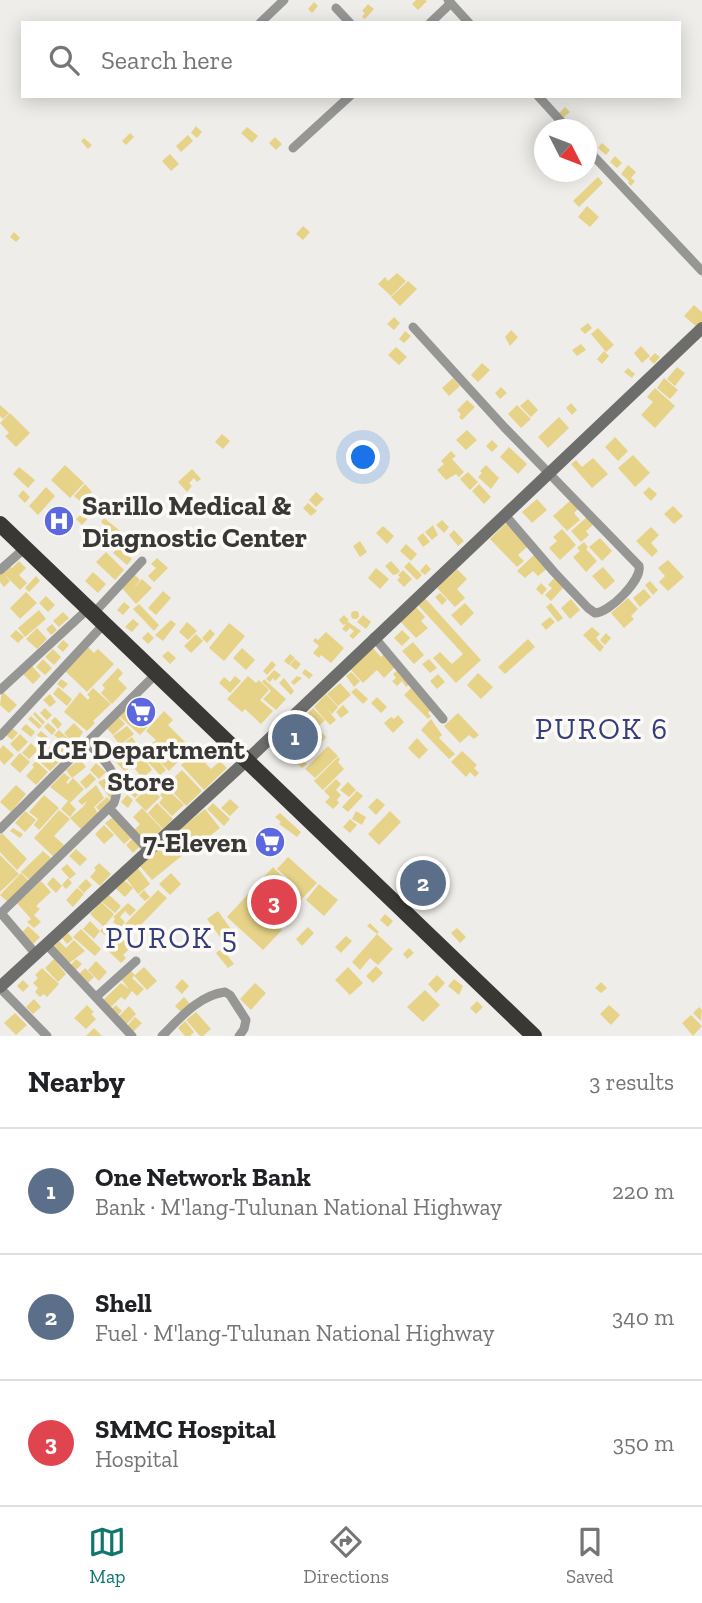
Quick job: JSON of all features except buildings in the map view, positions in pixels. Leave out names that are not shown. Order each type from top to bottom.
[{"type":"highway","points":[[0,524],[534,1036]]},
{"type":"main road","points":[[0,988],[247,760],[702,328]]},
{"type":"street","points":[[262,21],[284,0]]},
{"type":"street","points":[[432,21],[450,1],[467,21]]},
{"type":"street","points":[[336,8],[348,21]]},
{"type":"street","points":[[293,148],[348,98]]},
{"type":"street","points":[[540,98],[559,119]]},
{"type":"street","points":[[597,160],[702,271]]},
{"type":"street","points":[[413,327],[640,569],[637,579],[606,611],[595,612],[588,608],[505,515]]},
{"type":"street","points":[[0,570],[25,548]]},
{"type":"street","points":[[0,736],[95,615],[142,561]]},
{"type":"street","points":[[0,690],[95,615]]},
{"type":"street","points":[[374,637],[443,719]]},
{"type":"street","points":[[0,830],[156,674]]},
{"type":"street","points":[[87,742],[115,776],[118,789],[110,809],[0,912],[96,997],[132,1036]]},
{"type":"street","points":[[110,809],[148,850]]},
{"type":"street","points":[[96,997],[136,961]]},
{"type":"street","points":[[0,988],[47,1036]]},
{"type":"street","points":[[162,1036],[196,1004],[216,993],[225,992],[230,995],[246,1020],[244,1030],[239,1036]]},
{"type":"place","name":"Sarillo Medical & Diagnostic Center","points":[[59,521]]},
{"type":"place","name":"LCE Department Store","points":[[141,712]]},
{"type":"place","name":"One Network Bank","points":[[295,737]]},
{"type":"place","name":"7-Eleven","points":[[270,842]]},
{"type":"place","name":"Shell","points":[[423,883]]},
{"type":"place","name":"SMMC Hospital","points":[[274,902]]},
{"type":"district","name":"PUROK 6","points":[[602,729]]},
{"type":"district","name":"PUROK 5","points":[[172,938]]}]
